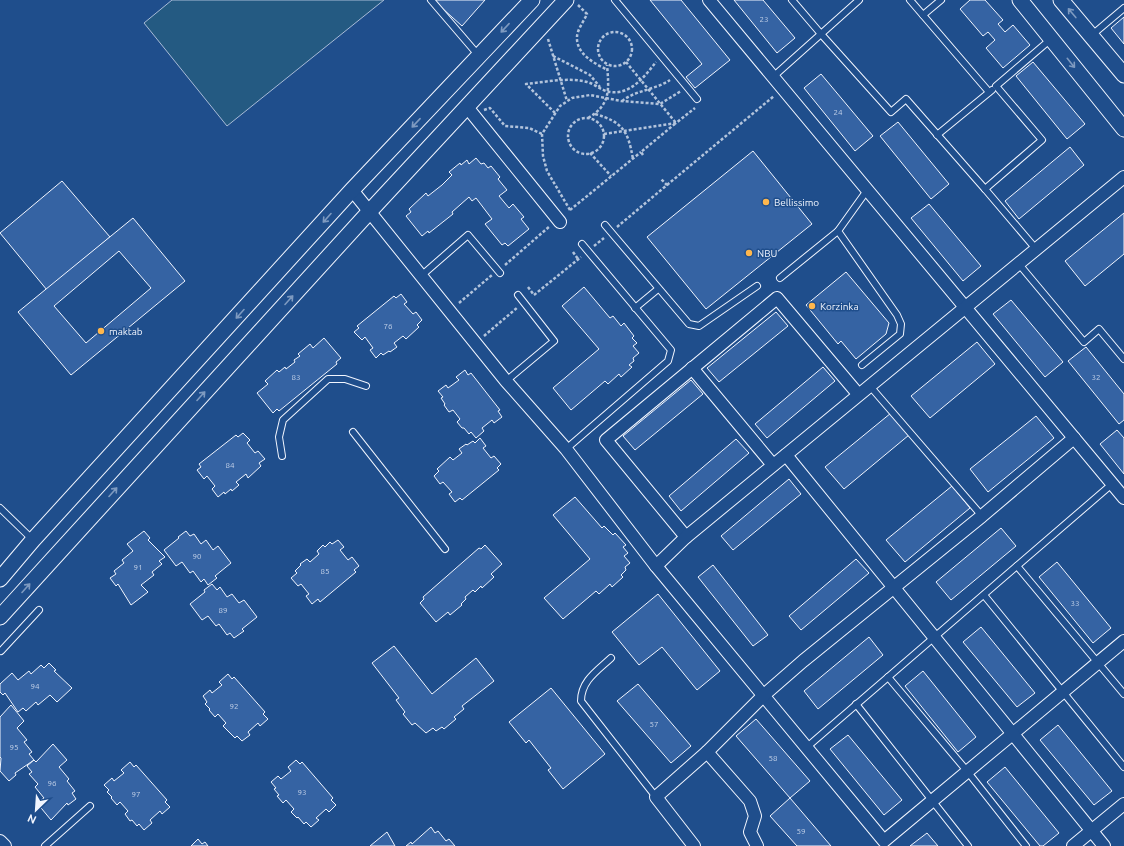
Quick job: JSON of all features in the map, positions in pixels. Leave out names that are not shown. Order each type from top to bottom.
[{"type":"street","points":[[0,579],[33,540],[352,190],[532,0]]},
{"type":"street","points":[[709,0],[966,306],[1124,498]]},
{"type":"street","points":[[1020,0],[1124,129]]},
{"type":"street","points":[[1061,0],[1124,75]]},
{"type":"street","points":[[0,617],[370,211],[572,2]]},
{"type":"street","points":[[469,110],[557,223]]},
{"type":"street","points":[[656,566],[686,537],[858,394],[1124,177]]},
{"type":"street","points":[[352,190],[506,381],[566,449],[656,566],[886,843],[932,800],[1124,641]]},
{"type":"street","points":[[686,537],[606,440],[692,368],[777,298],[858,394]]},
{"type":"street","points":[[692,368],[773,465]]},
{"type":"street","points":[[694,846],[656,797],[707,752],[764,695],[803,661],[893,586],[982,516],[1074,438]]},
{"type":"street","points":[[786,455],[1104,846]]},
{"type":"street","points":[[707,752],[750,801],[755,816],[750,832],[757,846]]},
{"type":"street","points":[[1073,846],[1124,804]]},
{"type":"street","points":[[0,840],[5,846]]},
{"type":"lane","points":[[431,0],[479,56]]},
{"type":"lane","points":[[615,0],[697,99]]},
{"type":"lane","points":[[792,0],[891,112],[906,99],[1036,249]]},
{"type":"lane","points":[[774,76],[859,0]]},
{"type":"lane","points":[[910,0],[989,92]]},
{"type":"lane","points":[[923,15],[941,0]]},
{"type":"lane","points":[[1091,36],[1124,8]]},
{"type":"lane","points":[[937,135],[1052,39]]},
{"type":"lane","points":[[985,189],[1042,140],[996,86]]},
{"type":"lane","points":[[780,278],[838,231],[868,189]]},
{"type":"lane","points":[[605,225],[689,324],[699,326],[757,286]]},
{"type":"lane","points":[[838,231],[897,315],[901,324],[900,334],[862,365]]},
{"type":"lane","points":[[421,276],[468,235],[500,273]]},
{"type":"lane","points":[[566,449],[668,361],[671,350],[582,244]]},
{"type":"lane","points":[[1018,264],[1084,342],[1099,329],[1124,359]]},
{"type":"lane","points":[[635,308],[658,289]]},
{"type":"lane","points":[[506,381],[554,341],[518,295]]},
{"type":"lane","points":[[282,456],[279,437],[283,420],[328,379],[345,379],[366,386]]},
{"type":"lane","points":[[869,385],[982,516]]},
{"type":"lane","points":[[353,432],[445,549]]},
{"type":"lane","points":[[807,747],[1112,484]]},
{"type":"lane","points":[[0,508],[33,540]]},
{"type":"lane","points":[[1017,566],[1124,694]]},
{"type":"lane","points":[[984,595],[1124,767]]},
{"type":"lane","points":[[1,651],[39,610]]},
{"type":"lane","points":[[611,658],[586,682],[581,692],[581,701],[656,797]]},
{"type":"lane","points":[[888,677],[967,771],[1026,846]]},
{"type":"lane","points":[[856,704],[968,846]]},
{"type":"lane","points":[[45,846],[90,806]]},
{"type":"path","points":[[572,2],[587,14],[577,37],[578,44],[588,58],[608,70]]},
{"type":"path","points":[[588,118],[598,122],[602,126],[604,134],[600,147],[590,153],[580,152],[575,149],[569,140],[569,134],[573,124],[577,120],[588,118],[595,114],[609,92],[607,65],[599,57],[598,44],[605,35],[611,32],[623,34],[631,42],[632,54],[626,62],[619,67],[607,65]]},
{"type":"path","points":[[547,35],[567,101]]},
{"type":"path","points":[[555,113],[526,84],[561,80],[587,82],[609,92],[629,89],[641,80],[658,60],[660,54]]},
{"type":"path","points":[[553,56],[590,75],[600,87]]},
{"type":"path","points":[[626,62],[676,123]]},
{"type":"path","points":[[622,101],[629,96],[661,86],[677,75]]},
{"type":"path","points":[[570,210],[548,171],[543,156],[542,134],[560,106],[567,101],[590,95],[622,101],[660,104],[687,88]]},
{"type":"path","points":[[476,344],[784,88]]},
{"type":"path","points":[[557,223],[570,210],[611,176],[642,154],[696,107],[697,99]]},
{"type":"path","points":[[469,110],[490,108],[504,126],[529,128],[542,134]]},
{"type":"path","points":[[595,114],[612,119],[626,131],[633,159]]},
{"type":"path","points":[[604,134],[676,123]]},
{"type":"path","points":[[590,153],[611,176]]},
{"type":"path","points":[[661,178],[667,185]]},
{"type":"path","points":[[573,252],[578,259]]},
{"type":"path","points":[[528,287],[534,295]]},
{"type":"shaded area","points":[[172,0],[384,0],[227,126],[144,23]]},
{"type":"building","points":[[433,0],[485,0],[462,26]]},
{"type":"building","points":[[650,0],[681,0],[730,60],[695,88],[686,77],[702,64]]},
{"type":"building","points":[[734,0],[763,0],[795,38],[777,53]]},
{"type":"building","points":[[970,0],[985,0],[1003,20],[998,24],[1005,32],[1013,25],[1030,45],[1003,68],[986,48],[995,40],[988,32],[983,36],[960,9]]},
{"type":"building","points":[[1124,17],[1124,44],[1111,28]]},
{"type":"building","points":[[1033,62],[1085,124],[1067,139],[1016,76]]},
{"type":"building","points":[[821,74],[873,136],[855,151],[804,88]]},
{"type":"building","points":[[898,122],[949,184],[931,199],[880,136]]},
{"type":"building","points":[[1070,147],[1084,165],[1019,219],[1005,201]]},
{"type":"building","points":[[753,151],[812,224],[706,309],[647,237]]},
{"type":"building","points":[[476,158],[481,164],[484,163],[488,168],[491,166],[500,177],[498,179],[507,190],[499,196],[509,208],[513,204],[524,217],[521,219],[529,229],[508,246],[505,243],[502,245],[485,224],[492,219],[476,198],[472,201],[469,197],[452,212],[453,214],[429,233],[428,231],[422,236],[406,216],[411,212],[409,209],[426,193],[428,196],[442,185],[452,175],[449,172],[460,163],[461,165],[467,160],[469,164]]},
{"type":"building","points":[[62,181],[110,237],[47,290],[0,233]]},
{"type":"building","points":[[929,204],[981,266],[963,281],[911,218]]},
{"type":"building","points":[[1124,213],[1124,254],[1085,286],[1065,261]]},
{"type":"building","points":[[133,218],[185,281],[71,375],[18,312]],"holes":[[[119,251],[151,288],[86,343],[54,306]]]},
{"type":"building","points":[[846,272],[889,323],[886,334],[856,359],[841,341],[838,344],[806,305]]},
{"type":"building","points":[[584,287],[610,318],[613,316],[621,326],[624,323],[634,336],[632,338],[637,343],[633,346],[639,353],[633,358],[634,361],[629,365],[632,367],[621,377],[619,374],[608,384],[605,381],[571,410],[553,388],[599,349],[562,306]]},
{"type":"building","points":[[401,294],[407,302],[404,304],[413,314],[416,312],[422,320],[417,325],[419,327],[406,339],[403,336],[394,343],[397,347],[383,355],[381,353],[376,358],[370,350],[373,348],[365,337],[362,340],[354,332],[359,328],[357,326],[394,296],[396,298]]},
{"type":"building","points":[[1011,300],[1063,362],[1045,377],[993,314]]},
{"type":"building","points":[[776,312],[788,326],[719,382],[707,368]]},
{"type":"building","points":[[324,338],[341,358],[336,362],[337,364],[279,411],[277,409],[273,413],[257,393],[268,384],[265,381],[277,370],[279,372],[285,367],[286,369],[295,362],[294,360],[300,356],[298,354],[310,344],[313,348]]},
{"type":"building","points":[[977,342],[995,364],[930,418],[911,396]]},
{"type":"building","points":[[1086,347],[1124,394],[1124,420],[1119,424],[1068,361]]},
{"type":"building","points":[[823,367],[835,381],[767,438],[755,424]]},
{"type":"building","points":[[465,370],[468,375],[471,373],[500,410],[498,411],[502,417],[494,423],[492,420],[482,428],[484,431],[476,438],[471,432],[469,434],[457,422],[460,419],[453,410],[449,412],[441,398],[443,397],[438,391],[446,385],[448,388],[459,380],[456,377]]},
{"type":"building","points":[[691,380],[703,394],[635,450],[623,436]]},
{"type":"building","points":[[891,413],[909,435],[844,489],[825,467]]},
{"type":"building","points":[[1036,416],[1054,438],[988,492],[970,469]]},
{"type":"building","points":[[1117,430],[1124,438],[1124,474],[1100,444]]},
{"type":"building","points":[[243,433],[250,440],[247,443],[255,453],[258,451],[265,459],[259,463],[261,466],[248,478],[246,474],[236,482],[239,485],[232,491],[231,489],[225,494],[224,492],[218,497],[212,489],[215,486],[207,476],[204,479],[197,470],[201,467],[199,464],[236,435],[238,437]]},
{"type":"building","points":[[480,438],[486,446],[483,448],[491,458],[494,456],[501,464],[497,468],[499,470],[462,500],[460,498],[455,502],[449,494],[452,492],[443,482],[440,484],[434,476],[439,471],[437,469],[450,457],[453,460],[462,453],[459,449],[473,441],[475,443]]},
{"type":"building","points":[[736,439],[749,453],[681,511],[669,496]]},
{"type":"building","points":[[789,479],[801,494],[733,550],[721,536]]},
{"type":"building","points":[[952,486],[970,508],[905,562],[886,540]]},
{"type":"building","points":[[575,497],[602,528],[604,526],[613,535],[615,533],[626,545],[623,547],[628,553],[624,556],[630,563],[625,567],[626,570],[621,575],[623,577],[612,587],[610,584],[599,594],[596,591],[563,619],[544,598],[590,559],[553,515]]},
{"type":"building","points":[[1001,528],[1016,546],[951,600],[936,582]]},
{"type":"building","points":[[144,531],[150,538],[148,540],[165,557],[159,561],[162,564],[152,572],[154,575],[141,585],[148,592],[131,605],[118,584],[116,586],[110,578],[116,574],[114,571],[124,563],[122,560],[133,551],[127,544]]},
{"type":"building","points":[[186,531],[190,536],[194,534],[201,544],[206,540],[213,550],[218,546],[231,563],[215,576],[217,578],[208,585],[204,579],[201,582],[193,571],[190,573],[182,562],[176,566],[164,550]]},
{"type":"building","points":[[338,540],[344,547],[340,550],[348,560],[352,557],[359,566],[354,570],[356,572],[320,602],[318,599],[312,604],[306,596],[309,594],[301,584],[298,586],[291,578],[297,573],[295,571],[301,565],[300,564],[307,559],[310,562],[319,554],[317,551],[323,545],[325,547],[330,542],[332,544]]},
{"type":"building","points":[[485,545],[502,564],[491,574],[494,577],[482,588],[481,586],[475,592],[473,590],[465,597],[466,599],[461,604],[462,605],[450,615],[448,612],[436,622],[420,603],[424,599],[423,597],[479,548],[481,549]]},
{"type":"building","points":[[856,559],[869,573],[801,630],[789,616]]},
{"type":"building","points":[[1057,562],[1111,628],[1093,643],[1039,577]]},
{"type":"building","points":[[713,565],[768,635],[753,646],[698,577]]},
{"type":"building","points":[[212,584],[217,590],[220,587],[227,597],[232,594],[239,603],[244,600],[257,617],[242,629],[244,631],[234,638],[230,633],[227,635],[219,624],[216,626],[208,616],[202,620],[190,604],[205,592],[204,590]]},
{"type":"building","points":[[658,594],[720,671],[697,690],[662,647],[639,665],[612,632]]},
{"type":"building","points":[[981,627],[1035,693],[1017,707],[963,642]]},
{"type":"building","points":[[869,637],[883,655],[818,709],[804,691]]},
{"type":"building","points":[[394,646],[432,694],[476,658],[494,681],[462,706],[464,709],[454,717],[456,719],[444,729],[442,727],[436,731],[433,728],[426,733],[415,723],[412,725],[403,714],[405,712],[396,700],[399,698],[372,663]]},
{"type":"building","points":[[49,663],[56,670],[54,671],[72,688],[57,702],[50,695],[38,705],[36,702],[26,711],[23,708],[18,712],[5,693],[3,695],[0,692],[0,684],[12,673],[18,680],[29,671],[31,674],[41,665],[44,668]]},
{"type":"building","points":[[923,671],[976,737],[958,752],[905,686]]},
{"type":"building","points":[[228,674],[232,679],[234,677],[265,712],[263,714],[268,719],[260,726],[258,723],[248,732],[250,735],[242,741],[237,736],[235,738],[223,726],[226,723],[218,714],[215,717],[205,704],[207,702],[203,696],[210,690],[212,693],[222,685],[219,682]]},
{"type":"building","points":[[638,684],[691,746],[671,763],[617,701]]},
{"type":"building","points":[[551,688],[605,754],[563,789],[548,770],[551,768],[529,740],[526,743],[509,722]]},
{"type":"building","points":[[11,705],[24,721],[17,728],[27,740],[24,742],[32,752],[29,754],[34,760],[15,773],[16,775],[9,781],[0,771],[0,717]]},
{"type":"building","points":[[756,719],[810,781],[790,798],[736,736]]},
{"type":"building","points":[[1058,725],[1112,791],[1094,805],[1040,740]]},
{"type":"building","points":[[848,735],[902,800],[884,815],[830,749]]},
{"type":"building","points":[[53,744],[67,760],[59,767],[69,779],[67,781],[75,791],[72,793],[76,799],[68,805],[67,803],[51,820],[37,803],[44,798],[35,787],[38,784],[29,774],[32,772],[27,766],[34,760],[36,762]]},
{"type":"building","points":[[296,760],[300,764],[302,762],[333,798],[331,800],[336,805],[329,812],[326,809],[316,818],[319,820],[311,827],[306,822],[304,824],[291,812],[294,809],[286,800],[283,803],[277,796],[279,795],[274,789],[276,788],[271,782],[278,776],[281,779],[291,771],[288,767]]},
{"type":"building","points":[[130,762],[134,767],[136,765],[167,800],[165,802],[170,807],[162,814],[160,811],[150,820],[152,823],[144,830],[139,824],[137,826],[132,820],[130,821],[125,814],[128,811],[120,802],[117,805],[107,792],[109,790],[104,785],[112,778],[114,781],[124,773],[121,770]]},
{"type":"building","points":[[1005,767],[1059,833],[1043,846],[1040,846],[987,782]]},
{"type":"building","points":[[790,798],[831,846],[797,846],[770,816]]},
{"type":"building","points":[[431,827],[435,833],[438,831],[446,841],[449,839],[455,846],[406,846],[411,842],[412,844]]},
{"type":"building","points":[[387,832],[395,846],[370,846]]},
{"type":"building","points":[[927,833],[938,846],[910,846]]},
{"type":"building","points":[[198,839],[202,844],[205,842],[208,846],[191,846]]},
{"type":"place","name":"Bellissimo","points":[[766,202]]},
{"type":"place","name":"NBU","points":[[749,253]]},
{"type":"place","name":"Korzinka","points":[[812,306]]},
{"type":"place","name":"maktab","points":[[101,331]]}]
